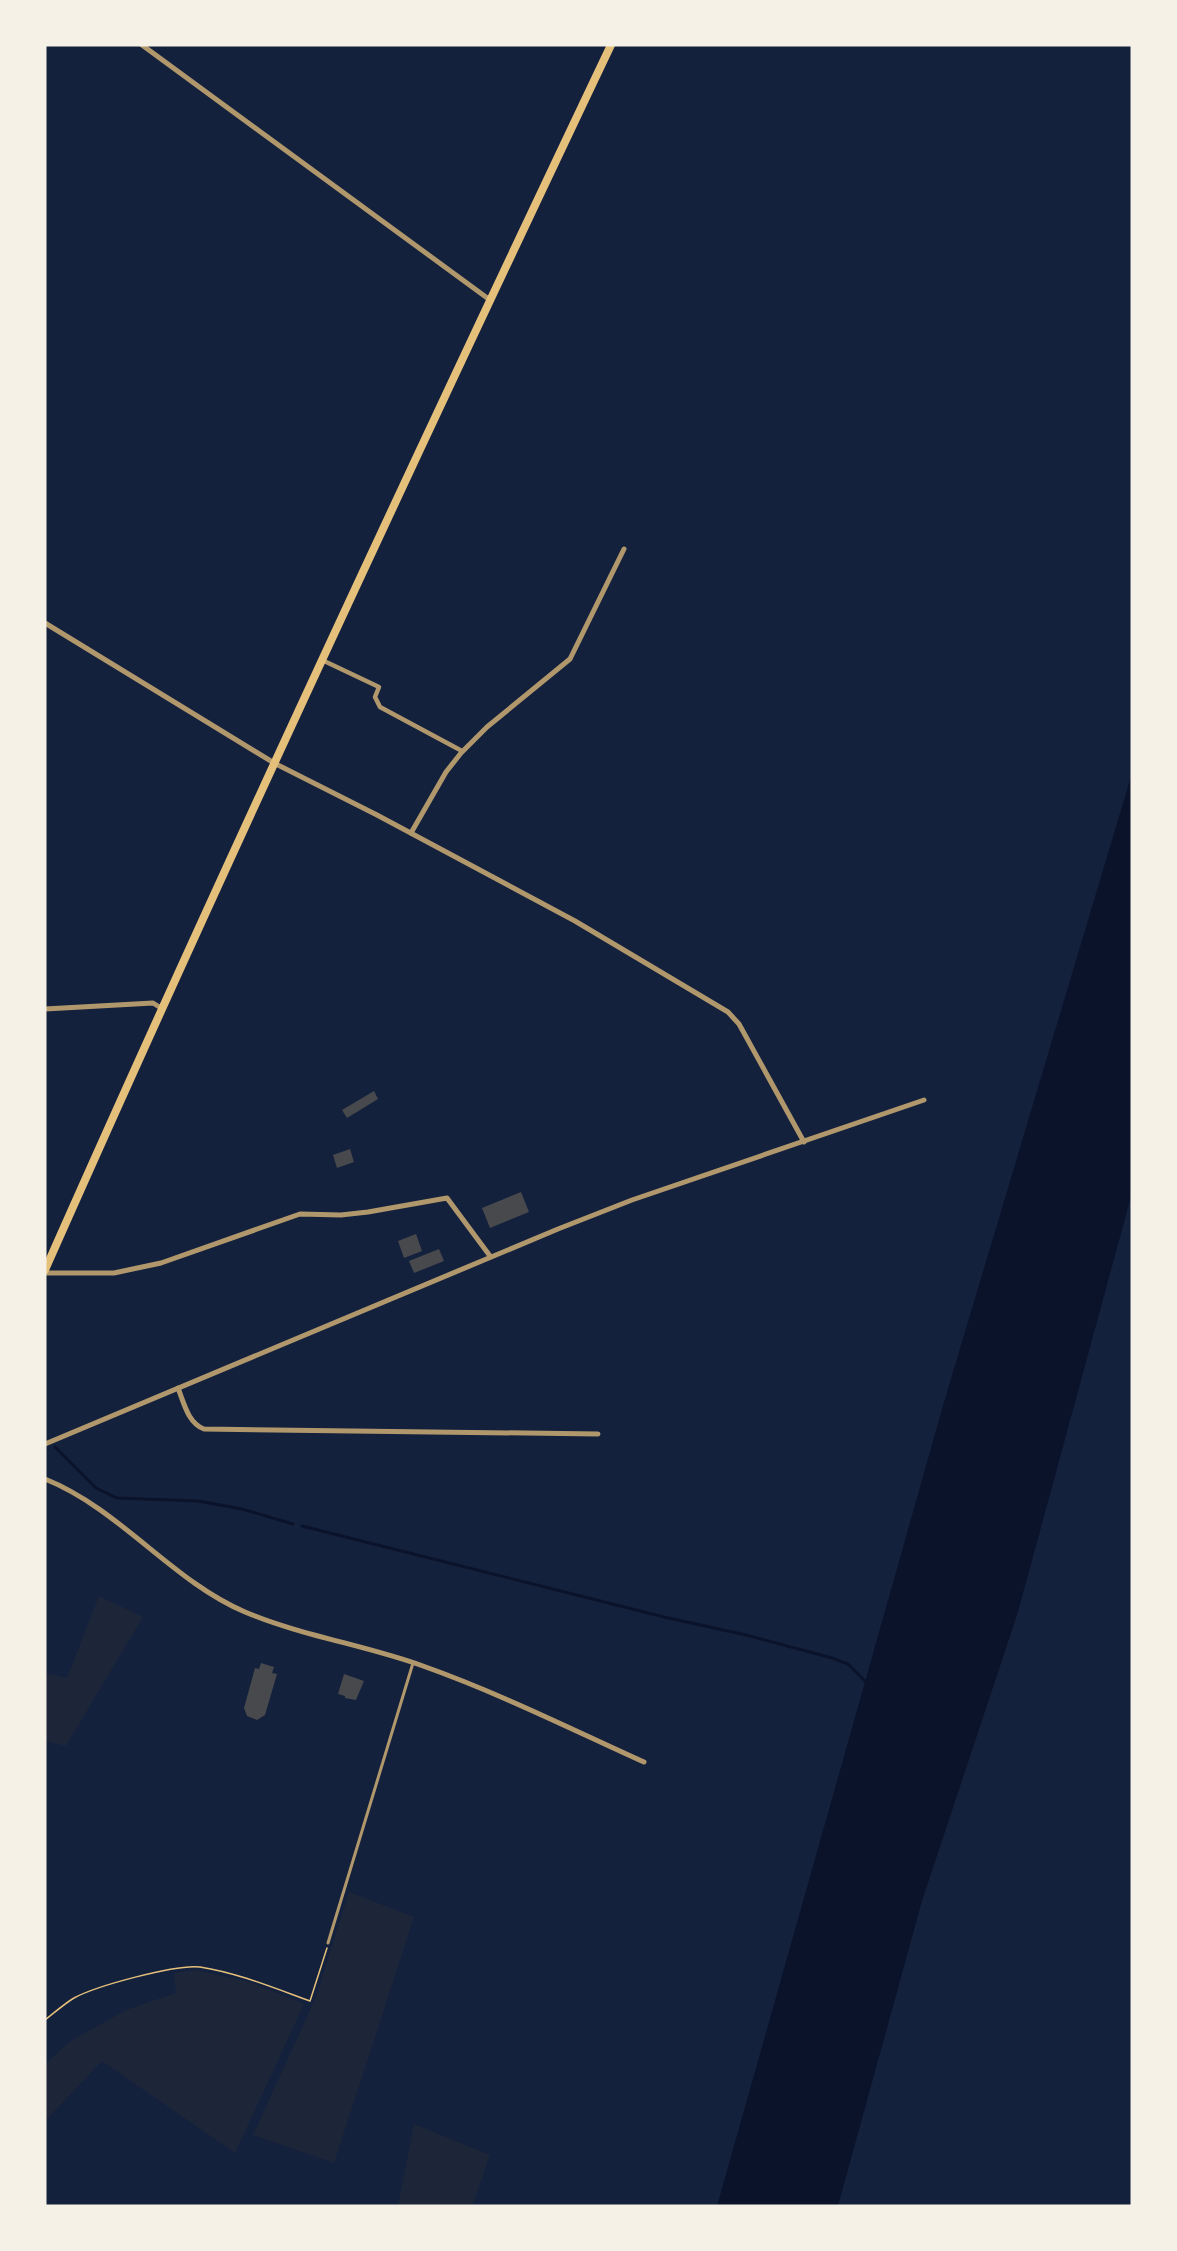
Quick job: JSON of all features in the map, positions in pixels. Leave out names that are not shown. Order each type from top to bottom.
[{"type":"main road","points":[[45,1272],[161,1008],[274,763],[611,45]]},
{"type":"street","points":[[142,45],[490,300]]},
{"type":"street","points":[[411,833],[446,772],[462,751],[487,727],[570,659],[624,549]]},
{"type":"street","points":[[45,623],[274,763],[575,921],[728,1012],[739,1024],[804,1142]]},
{"type":"street","points":[[322,660],[379,687],[375,697],[380,707],[462,751]]},
{"type":"street","points":[[45,1009],[153,1004],[161,1008]]},
{"type":"street","points":[[45,1444],[490,1256],[632,1200],[924,1100]]},
{"type":"street","points":[[45,1272],[114,1273],[161,1263],[300,1214],[350,1214],[447,1198],[490,1256]]},
{"type":"street","points":[[178,1388],[192,1420],[196,1426],[204,1429],[293,1432],[598,1434]]},
{"type":"street","points":[[45,1479],[68,1490],[108,1516],[210,1593],[244,1611],[301,1632],[413,1663],[492,1693],[644,1762]]},
{"type":"lane","points":[[328,1943],[413,1663]]},
{"type":"path","points":[[45,2020],[75,1998],[108,1986],[163,1971],[197,1967],[249,1979],[310,2001],[328,1943]]},
{"type":"shaded area","points":[[1132,773],[1132,1193],[1018,1612],[922,1901],[838,2206],[717,2206],[944,1402]]},
{"type":"shaded area","points":[[99,1596],[143,1617],[66,1746],[45,1741],[45,1673],[67,1678]]},
{"type":"shaded area","points":[[349,1892],[414,1917],[334,2163],[253,2135],[316,1997]]},
{"type":"shaded area","points":[[196,1970],[249,1982],[304,2004],[235,2153],[102,2061],[45,2121],[45,2064],[69,2042],[126,2010],[176,1993],[174,1973]]},
{"type":"shaded area","points":[[414,2124],[490,2155],[473,2204],[398,2206]]},
{"type":"building","points":[[374,1091],[378,1099],[347,1118],[342,1110]]},
{"type":"building","points":[[350,1149],[354,1162],[337,1168],[333,1155]]},
{"type":"building","points":[[521,1192],[529,1212],[490,1228],[482,1208]]},
{"type":"building","points":[[416,1234],[422,1251],[404,1258],[398,1241]]},
{"type":"building","points":[[439,1249],[444,1261],[414,1273],[409,1261]]},
{"type":"building","points":[[261,1663],[274,1667],[272,1673],[277,1674],[265,1715],[257,1720],[247,1716],[244,1708],[255,1668],[259,1669]]},
{"type":"building","points":[[344,1674],[364,1681],[356,1700],[338,1694]]},
{"type":"waterway","points":[[55,1447],[96,1488],[117,1498],[198,1501],[242,1509],[293,1524]]},
{"type":"waterway","points":[[302,1526],[832,1658],[848,1664],[865,1681]]}]
